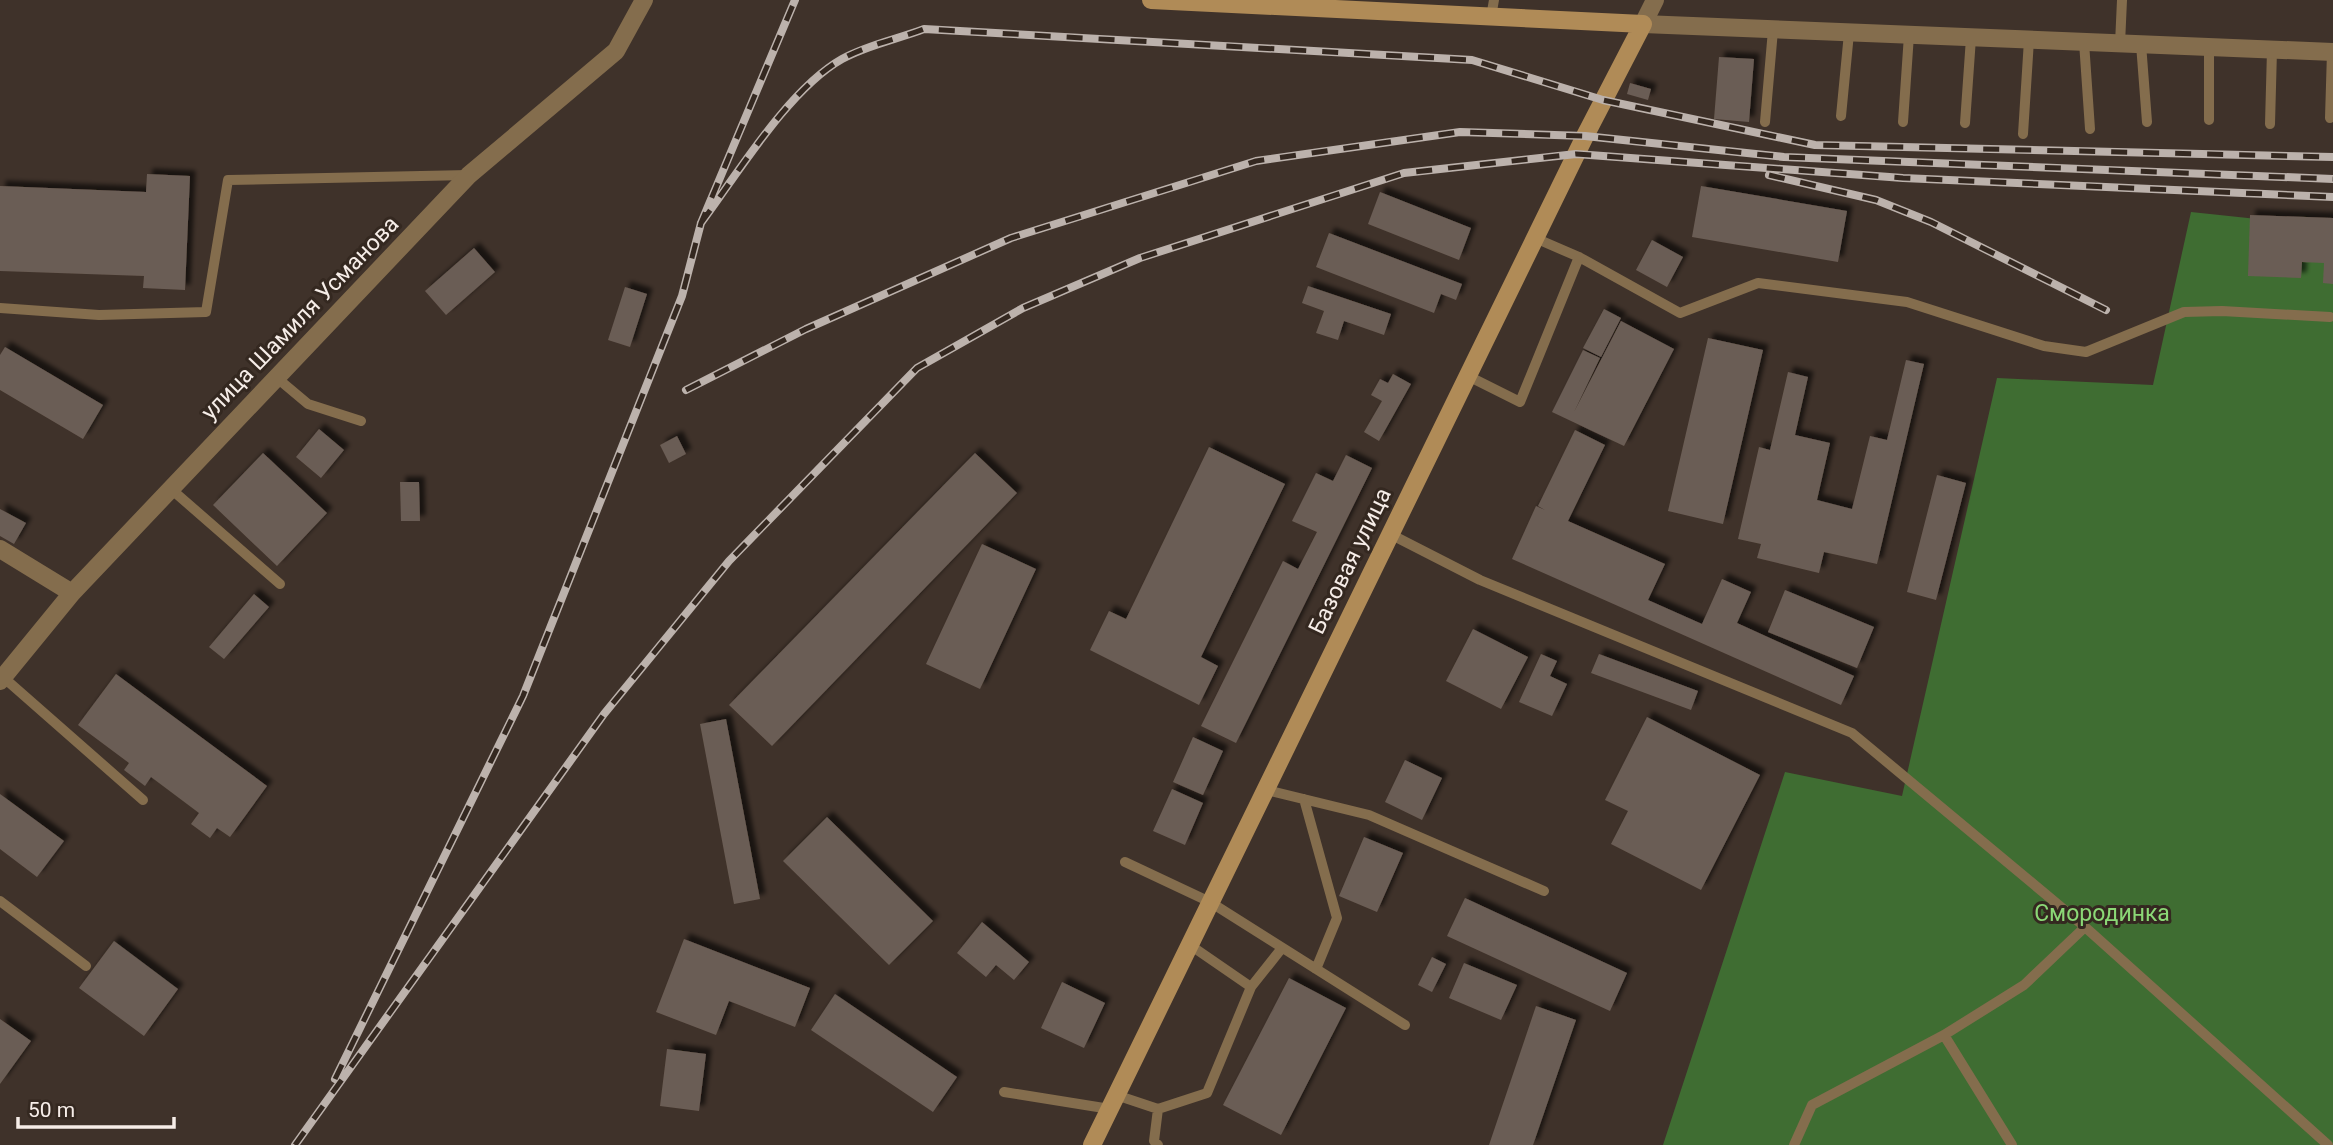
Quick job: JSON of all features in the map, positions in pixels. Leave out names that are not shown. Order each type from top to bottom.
[{"type":"main road","points":[[1150,0],[1492,8],[1643,24]]},
{"type":"main road","name":"Базовая улица","points":[[1092,1145],[1643,24]]},
{"type":"street","name":"улица Шамиля Усманова","points":[[2,679],[72,593],[469,175],[616,51],[645,0]]},
{"type":"street","name":"Базовая улица","points":[[1643,24],[1655,0]]},
{"type":"street","points":[[1643,24],[2332,52]]},
{"type":"street","points":[[0,549],[72,593]]},
{"type":"lane","points":[[2120,44],[2123,0]]},
{"type":"lane","points":[[1765,122],[1773,30]]},
{"type":"lane","points":[[1841,116],[1849,33]]},
{"type":"lane","points":[[1903,122],[1909,35]]},
{"type":"lane","points":[[1965,123],[1972,37]]},
{"type":"lane","points":[[2023,134],[2029,40]]},
{"type":"lane","points":[[2084,42],[2090,129]]},
{"type":"lane","points":[[2141,44],[2147,122]]},
{"type":"lane","points":[[2208,47],[2208,120]]},
{"type":"lane","points":[[2270,124],[2272,50]]},
{"type":"lane","points":[[2330,118],[2332,52]]},
{"type":"lane","points":[[0,308],[99,316],[206,312],[228,180],[469,175]]},
{"type":"lane","points":[[1535,239],[1579,257],[1680,313],[1758,283],[1907,302],[2043,346],[2086,352],[2185,312],[2222,311],[2330,317]]},
{"type":"lane","points":[[1468,376],[1520,402],[1579,257]]},
{"type":"lane","points":[[277,378],[308,404],[361,421]]},
{"type":"lane","points":[[172,489],[280,584]]},
{"type":"lane","points":[[1390,534],[1480,580],[1852,733],[2085,927],[2328,1145]]},
{"type":"lane","points":[[2,679],[143,800]]},
{"type":"lane","points":[[1266,790],[1369,815],[1544,891]]},
{"type":"lane","points":[[1304,799],[1337,918],[1316,969]]},
{"type":"lane","points":[[1125,862],[1210,902],[1405,1025]]},
{"type":"lane","points":[[0,901],[86,966]]},
{"type":"lane","points":[[1794,1145],[1812,1105],[1944,1035],[2024,985],[2085,927]]},
{"type":"lane","points":[[1190,945],[1251,987]]},
{"type":"lane","points":[[1004,1092],[1158,1109],[1208,1093],[1251,987],[1282,948]]},
{"type":"lane","points":[[1944,1035],[2012,1145]]},
{"type":"lane","points":[[1158,1109],[1154,1141],[1158,1145]]},
{"type":"green space","name":"Смородинка","points":[[2191,212],[2333,227],[2333,1145],[1663,1145],[1785,772],[1902,796],[1997,378],[2153,385]]},
{"type":"building","points":[[1719,57],[1754,59],[1749,122],[1714,119]]},
{"type":"building","points":[[1630,83],[1651,89],[1648,100],[1627,94]]},
{"type":"building","points":[[147,174],[190,176],[185,290],[143,288],[144,276],[0,271],[0,186],[146,192]]},
{"type":"building","points":[[1701,186],[1847,211],[1838,262],[1692,237]]},
{"type":"building","points":[[1380,192],[1471,228],[1459,260],[1368,224]]},
{"type":"building","points":[[2250,215],[2333,218],[2333,284],[2323,283],[2324,263],[2302,262],[2301,278],[2248,276]]},
{"type":"building","points":[[1329,233],[1462,284],[1456,300],[1441,294],[1434,313],[1316,267]]},
{"type":"building","points":[[1652,240],[1683,257],[1667,287],[1636,270]]},
{"type":"building","points":[[474,248],[495,272],[446,315],[425,291]]},
{"type":"building","points":[[1308,286],[1391,314],[1384,335],[1344,321],[1338,340],[1316,333],[1324,311],[1302,303]]},
{"type":"building","points":[[625,287],[647,294],[630,347],[608,340]]},
{"type":"building","points":[[1604,309],[1621,318],[1601,357],[1583,348]]},
{"type":"building","points":[[1621,321],[1674,349],[1624,446],[1552,412],[1583,350],[1600,358],[1574,412]]},
{"type":"building","points":[[1708,338],[1763,350],[1723,524],[1668,511]]},
{"type":"building","points":[[5,347],[103,405],[83,439],[0,390],[0,355]]},
{"type":"building","points":[[1906,360],[1924,364],[1877,564],[1824,552],[1819,573],[1757,558],[1761,544],[1738,539],[1759,447],[1770,450],[1788,372],[1808,377],[1795,435],[1830,443],[1817,500],[1852,509],[1870,436],[1887,440]]},
{"type":"building","points":[[1393,374],[1411,384],[1379,441],[1364,432],[1382,401],[1371,395],[1380,379],[1388,383]]},
{"type":"building","points":[[319,429],[344,450],[321,478],[296,457]]},
{"type":"building","points":[[1575,430],[1605,445],[1568,521],[1665,564],[1648,600],[1702,624],[1722,579],[1751,592],[1737,623],[1854,676],[1841,705],[1512,559],[1536,506],[1545,510],[1538,506]]},
{"type":"building","points":[[677,436],[686,454],[669,463],[660,445]]},
{"type":"building","points":[[1209,447],[1285,484],[1201,657],[1218,666],[1199,705],[1090,650],[1109,611],[1126,619]]},
{"type":"building","points":[[263,453],[327,513],[277,566],[213,505]]},
{"type":"building","points":[[975,453],[1017,493],[772,746],[729,705]]},
{"type":"building","points":[[1346,455],[1372,468],[1236,743],[1201,726],[1283,561],[1298,569],[1317,532],[1292,521],[1316,473],[1333,481]]},
{"type":"building","points":[[1937,475],[1966,483],[1936,600],[1907,592]]},
{"type":"building","points":[[400,482],[419,482],[420,521],[401,521]]},
{"type":"building","points":[[0,509],[26,523],[14,544],[0,536]]},
{"type":"building","points":[[982,544],[1036,569],[980,689],[926,664]]},
{"type":"building","points":[[1785,590],[1874,627],[1857,668],[1768,632]]},
{"type":"building","points":[[254,594],[269,607],[224,659],[209,647]]},
{"type":"building","points":[[1473,629],[1528,657],[1501,709],[1446,681]]},
{"type":"building","points":[[1541,654],[1557,661],[1550,676],[1567,684],[1552,716],[1519,702]]},
{"type":"building","points":[[1599,654],[1698,691],[1691,710],[1591,673]]},
{"type":"building","points":[[116,674],[267,786],[230,837],[217,828],[210,838],[191,824],[199,813],[151,777],[145,786],[124,770],[129,763],[78,725]]},
{"type":"building","points":[[1647,717],[1760,775],[1701,890],[1611,844],[1628,811],[1605,800]]},
{"type":"building","points":[[726,719],[760,899],[734,904],[700,724]]},
{"type":"building","points":[[1193,737],[1223,751],[1203,795],[1173,782]]},
{"type":"building","points":[[1405,760],[1442,778],[1422,820],[1385,802]]},
{"type":"building","points":[[1172,789],[1203,803],[1185,845],[1153,831]]},
{"type":"building","points":[[0,794],[64,841],[37,877],[0,849]]},
{"type":"building","points":[[827,817],[933,921],[889,965],[783,861]]},
{"type":"building","points":[[1364,837],[1403,853],[1377,912],[1339,896]]},
{"type":"building","points":[[1465,898],[1627,973],[1610,1011],[1447,936]]},
{"type":"building","points":[[982,922],[1029,962],[1014,980],[996,965],[986,977],[957,953]]},
{"type":"building","points":[[684,939],[810,988],[795,1027],[729,1001],[716,1035],[656,1012]]},
{"type":"building","points":[[114,941],[178,989],[144,1036],[79,988]]},
{"type":"building","points":[[1432,957],[1446,964],[1432,992],[1418,985]]},
{"type":"building","points":[[1464,963],[1517,985],[1501,1020],[1449,998]]},
{"type":"building","points":[[1289,978],[1346,1008],[1281,1135],[1223,1105]]},
{"type":"building","points":[[1062,982],[1105,1003],[1084,1048],[1041,1028]]},
{"type":"building","points":[[835,994],[957,1077],[933,1112],[811,1030]]},
{"type":"building","points":[[1536,1006],[1576,1020],[1533,1145],[1489,1145]]},
{"type":"building","points":[[0,1019],[31,1041],[0,1084]]},
{"type":"building","points":[[667,1049],[706,1054],[699,1111],[660,1106]]},
{"type":"railway","points":[[335,1079],[523,696],[682,296],[701,223],[795,0]]},
{"type":"railway","points":[[701,223],[784,111],[822,73],[852,54],[924,29],[1472,60],[1603,100],[1815,145],[2333,157]]},
{"type":"railway","points":[[686,390],[806,329],[1011,238],[1256,161],[1460,132],[1585,136],[1784,157],[2333,179]]},
{"type":"railway","points":[[295,1145],[604,714],[729,561],[917,368],[1023,308],[1140,258],[1404,173],[1576,154],[1903,178],[2333,197]]},
{"type":"railway","points":[[1769,175],[1876,200],[1931,222],[2106,310]]}]
